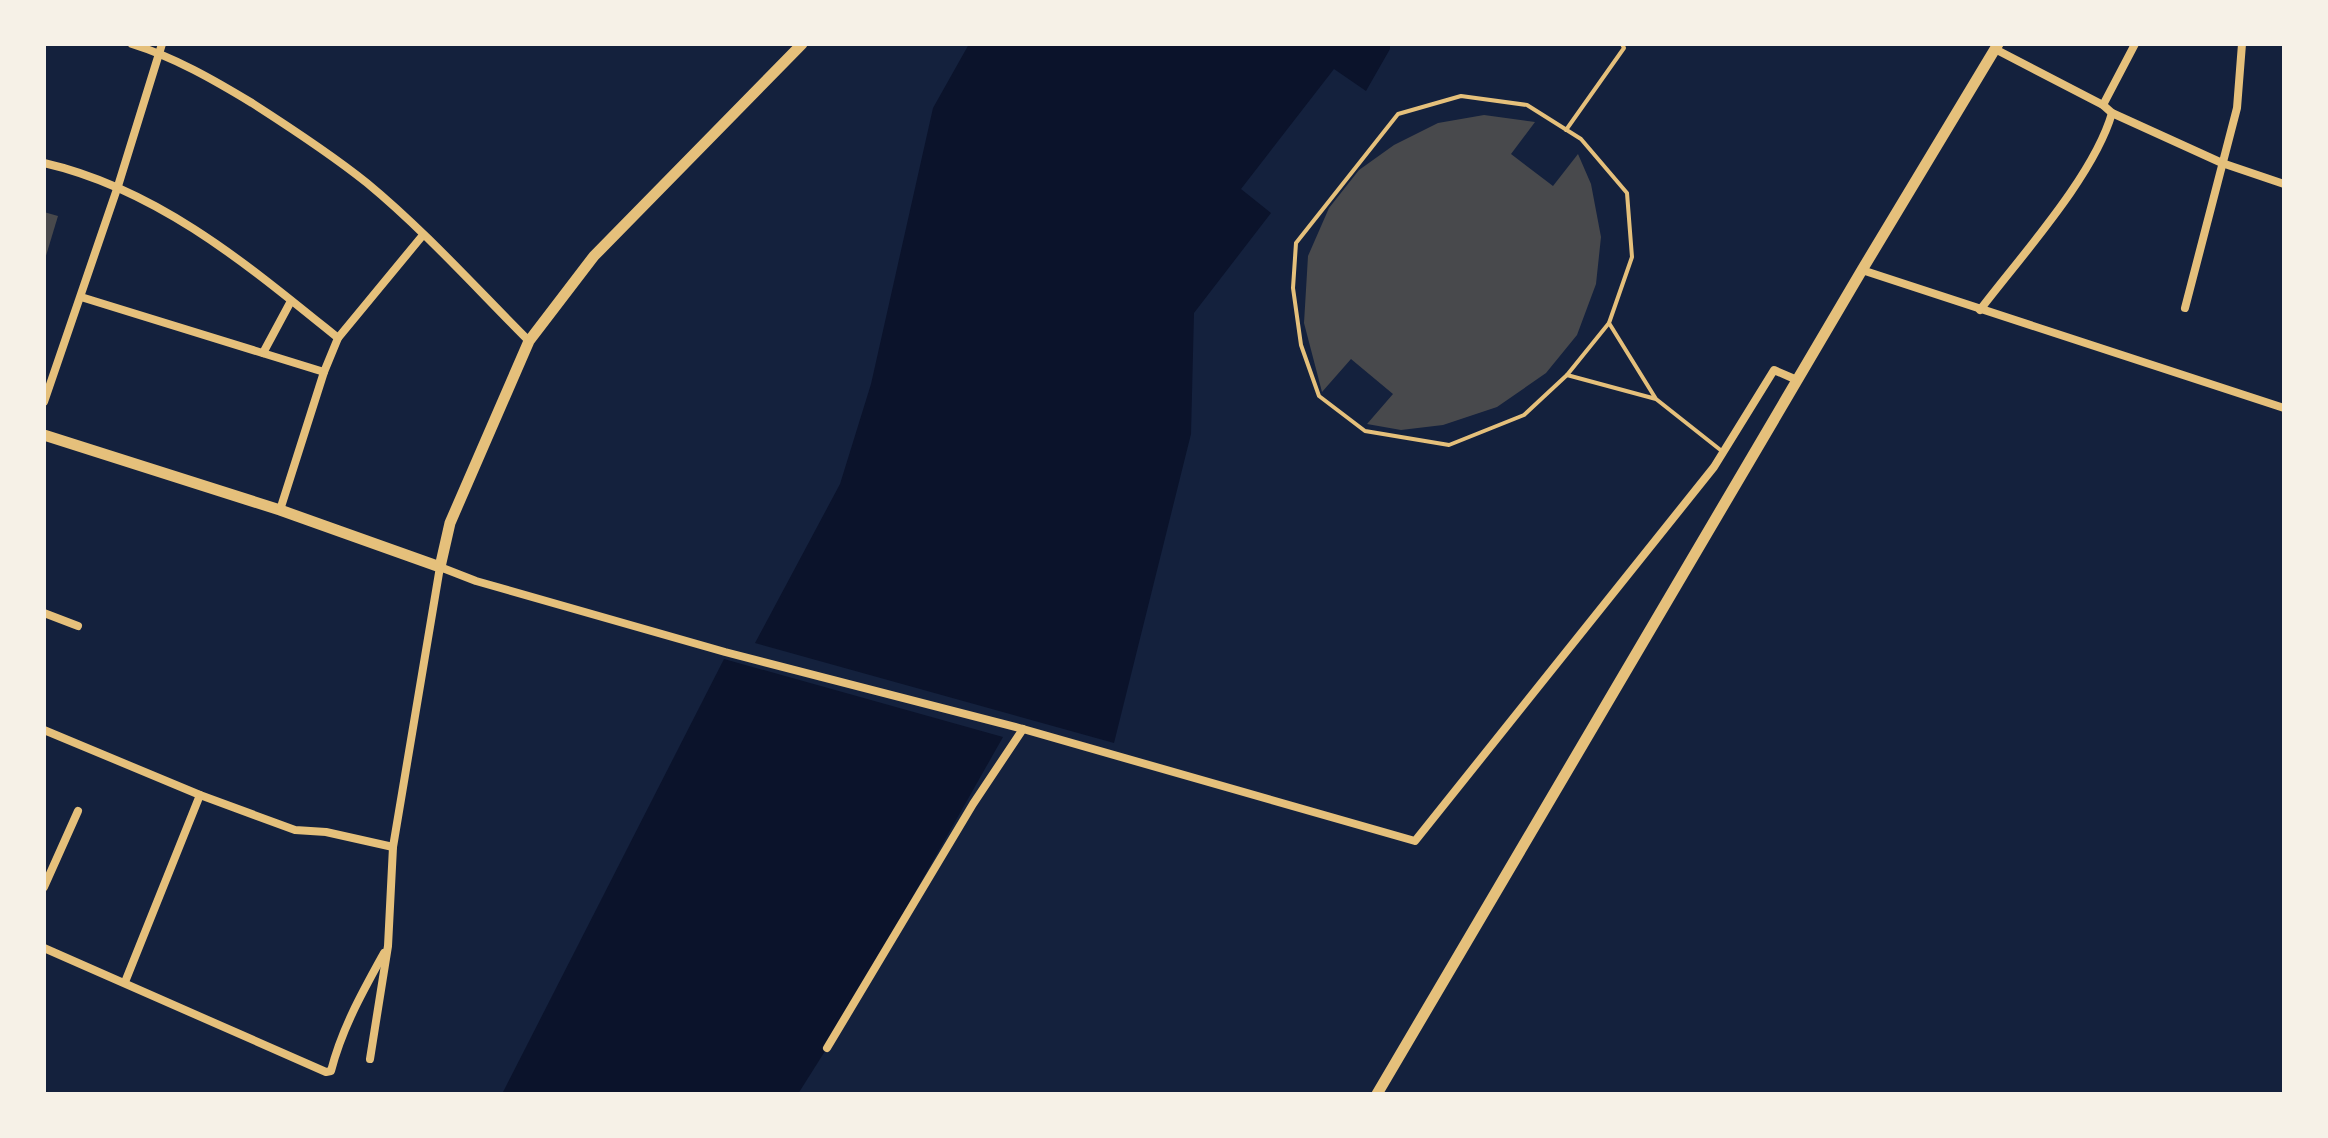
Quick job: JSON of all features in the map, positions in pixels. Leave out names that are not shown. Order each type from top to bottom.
[{"type":"street","points":[[132,44],[160,48],[300,134],[368,184],[529,341]]},
{"type":"street","points":[[370,1059],[388,946],[393,847],[450,523],[529,341],[594,256],[802,44]]},
{"type":"street","points":[[2103,105],[2135,44]]},
{"type":"street","points":[[2185,308],[2237,108],[2242,44]]},
{"type":"street","points":[[1377,1094],[1997,46],[2112,113],[2222,163],[2284,184]]},
{"type":"street","points":[[44,402],[118,186],[160,48]]},
{"type":"street","points":[[1980,310],[2065,199],[2106,134],[2112,113]]},
{"type":"street","points":[[44,163],[118,186],[224,247],[338,338]]},
{"type":"street","points":[[280,510],[324,372],[338,338],[423,235]]},
{"type":"street","points":[[1862,270],[2284,408]]},
{"type":"street","points":[[81,297],[324,372]]},
{"type":"street","points":[[263,353],[291,301]]},
{"type":"street","points":[[44,435],[280,510],[490,585],[725,652],[1023,729],[1415,841],[1714,467],[1774,370],[1797,380]]},
{"type":"street","points":[[44,613],[78,626]]},
{"type":"street","points":[[827,1048],[973,804],[1023,729]]},
{"type":"street","points":[[44,730],[200,795],[295,830],[326,832],[393,847]]},
{"type":"street","points":[[125,982],[200,795]]},
{"type":"street","points":[[44,887],[78,811]]},
{"type":"street","points":[[44,948],[326,1072],[331,1071],[337,1046],[353,1010],[388,946]]},
{"type":"lane","points":[[1566,130],[1624,48],[1622,44]]},
{"type":"lane","points":[[1461,96],[1527,105],[1581,139],[1627,193],[1632,257],[1609,323],[1567,375],[1524,415],[1449,445],[1365,431],[1319,396],[1301,345],[1293,288],[1296,243],[1398,114],[1461,96]]},
{"type":"lane","points":[[1609,323],[1656,399],[1723,452]]},
{"type":"lane","points":[[1567,375],[1656,399]]},
{"type":"water","points":[[969,44],[1390,44],[1366,91],[1334,69],[1241,189],[1271,213],[1194,313],[1191,434],[1114,743],[755,643],[840,484],[871,384],[933,108]]},
{"type":"water","points":[[724,659],[1003,737],[798,1094],[502,1094]]},
{"type":"building","points":[[1484,115],[1535,122],[1511,154],[1553,186],[1578,154],[1591,184],[1601,237],[1596,284],[1577,335],[1546,373],[1497,407],[1443,425],[1401,430],[1367,424],[1393,394],[1351,359],[1322,392],[1304,323],[1308,256],[1329,208],[1359,170],[1394,145],[1438,123]]},
{"type":"building","points":[[44,212],[58,216],[45,259],[44,259]]}]
